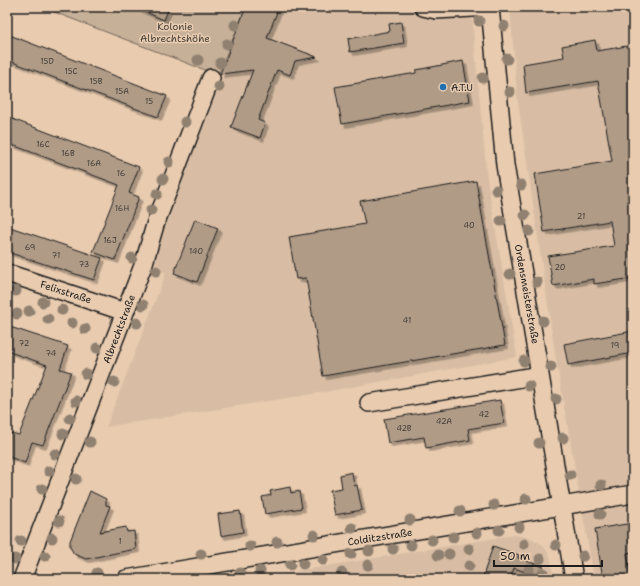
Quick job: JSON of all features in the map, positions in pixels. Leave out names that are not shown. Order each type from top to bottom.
[{"type":"street","points":[[423,7],[436,10],[491,7]]},
{"type":"street","name":"Ordensmeisterstraße","points":[[491,7],[505,165],[574,579]]},
{"type":"street","name":"Albrechtstraße","points":[[22,579],[144,263],[155,225],[211,78]]},
{"type":"street","name":"Felixstraße","points":[[7,273],[125,312]]},
{"type":"street","points":[[369,402],[540,375]]},
{"type":"street","name":"Colditzstraße","points":[[126,579],[633,494]]},
{"type":"shaded area","points":[[246,7],[471,7],[487,178],[517,357],[319,393],[106,427],[166,273],[155,268],[160,228],[199,126],[203,127],[223,75],[220,75]]},
{"type":"shaded area","points":[[510,7],[633,7],[633,579],[594,579],[555,353],[517,95]]},
{"type":"shaded area","points":[[513,535],[529,537],[543,545],[550,556],[554,579],[249,579]]},
{"type":"green space","name":"Kolonie Albrechtshöhe","points":[[41,7],[246,7],[218,75]]},
{"type":"building","points":[[134,7],[162,7],[168,10],[164,20]]},
{"type":"building","points":[[246,7],[279,7],[267,38],[317,57],[295,61],[290,75],[277,70],[258,120],[265,123],[260,138],[231,127],[253,70],[220,74]]},
{"type":"building","points":[[401,22],[404,43],[350,52],[348,39],[390,31],[389,24]]},
{"type":"building","points":[[7,34],[167,96],[158,117],[7,60]]},
{"type":"building","points":[[595,40],[597,51],[633,45],[633,278],[594,284],[594,279],[553,286],[548,256],[614,246],[610,221],[544,232],[535,174],[612,161],[598,81],[526,93],[523,64],[564,57],[562,46]]},
{"type":"building","points":[[463,61],[470,101],[342,124],[335,87],[416,73],[416,70]]},
{"type":"building","points":[[7,117],[139,167],[129,193],[139,197],[115,260],[93,252],[119,185],[7,143]]},
{"type":"building","points":[[476,181],[505,345],[323,376],[306,278],[296,279],[289,237],[365,224],[360,201]]},
{"type":"building","points":[[195,219],[218,228],[197,282],[174,273]]},
{"type":"building","points":[[7,226],[102,258],[94,280],[7,252]]},
{"type":"building","points":[[7,326],[68,346],[60,369],[71,372],[43,445],[32,442],[25,463],[7,456],[7,432],[19,435],[47,365],[7,351]]},
{"type":"building","points":[[633,331],[633,353],[568,365],[564,344]]},
{"type":"building","points":[[500,400],[504,423],[468,429],[470,440],[426,448],[424,437],[388,443],[384,419]]},
{"type":"building","points":[[352,472],[354,486],[357,485],[362,510],[335,515],[330,490],[342,488],[340,475]]},
{"type":"building","points":[[290,487],[291,493],[299,491],[302,508],[265,514],[262,497],[271,495],[270,491]]},
{"type":"building","points":[[90,491],[106,499],[106,505],[110,506],[100,532],[126,527],[127,532],[134,531],[136,549],[86,559],[74,554],[70,547],[70,541]]},
{"type":"building","points":[[240,511],[243,532],[221,536],[218,514]]},
{"type":"building","points":[[633,523],[633,552],[627,553],[631,579],[603,579],[595,529]]},
{"type":"building","points":[[493,546],[519,555],[518,558],[544,567],[540,577],[514,568],[510,579],[482,579]]},
{"type":"place","name":"A.T.U","points":[[443,87]]}]
